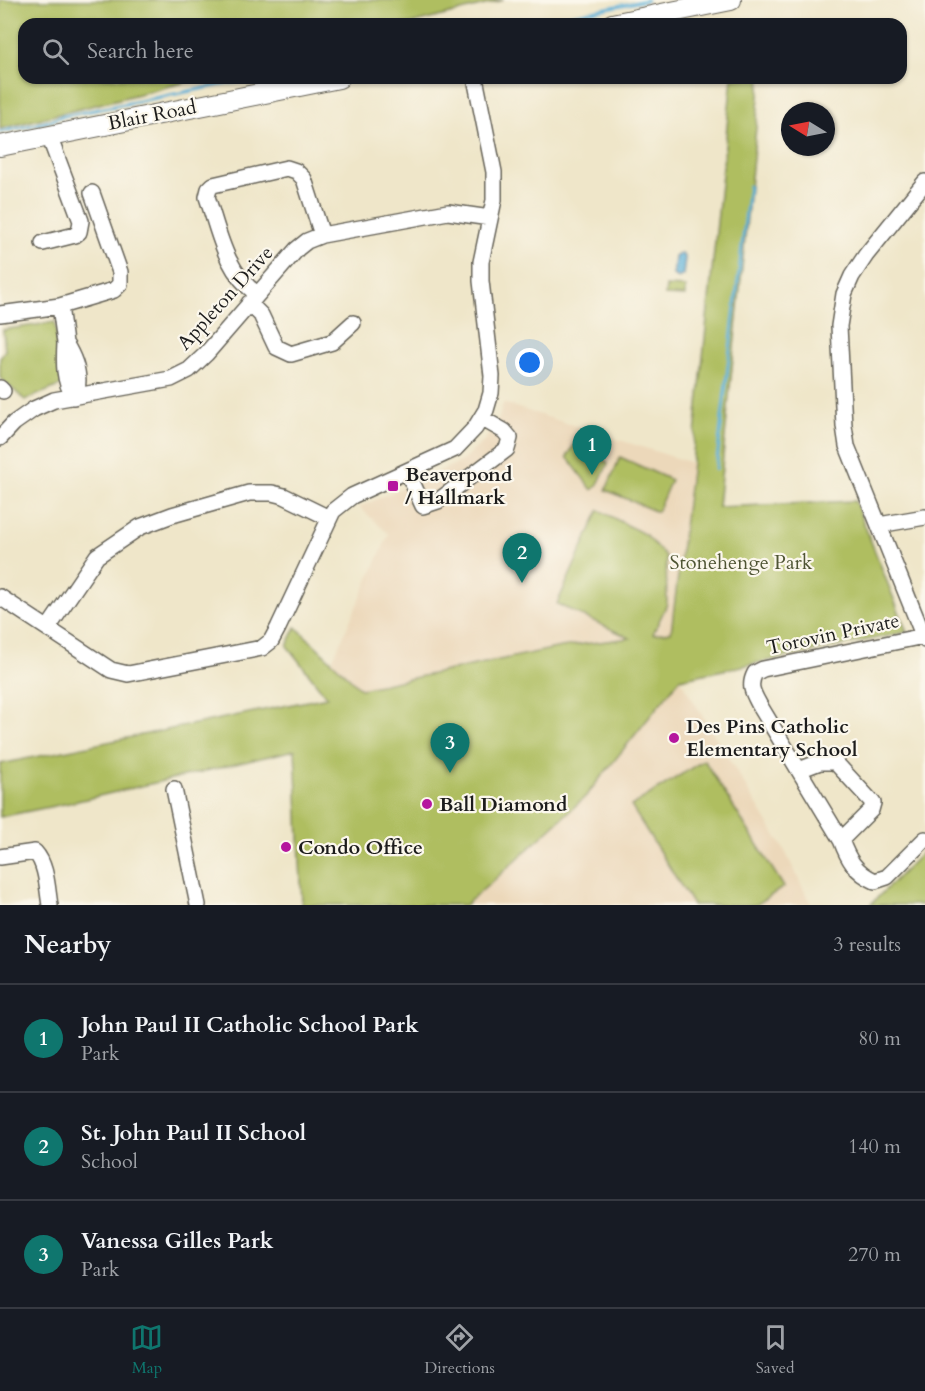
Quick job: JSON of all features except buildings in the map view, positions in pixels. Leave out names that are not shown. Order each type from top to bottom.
[{"type":"main road","points":[[642,18],[731,0]]},
{"type":"main road","name":"Blair Road","points":[[0,146],[309,84]]},
{"type":"street","points":[[0,597],[111,670],[128,674],[262,648],[271,641],[278,628],[333,511],[352,496],[455,449],[481,418],[491,393],[492,376],[481,281],[481,262],[494,200],[494,172],[477,84]]},
{"type":"street","points":[[43,243],[75,235],[79,232],[81,221],[49,136]]},
{"type":"street","points":[[322,235],[304,179],[296,171],[287,168],[213,185],[209,189],[207,197],[229,262],[253,298],[276,347],[291,354],[332,342],[353,323]]},
{"type":"street","points":[[924,638],[848,446],[844,426],[839,326],[844,294],[852,276],[925,182]]},
{"type":"street","points":[[0,314],[60,306],[114,290],[120,284],[120,272],[92,193]]},
{"type":"street","name":"Appleton Drive","points":[[0,438],[14,423],[34,409],[54,400],[171,379],[189,370],[206,354],[297,249],[307,241],[322,235],[448,212],[490,218]]},
{"type":"street","points":[[60,306],[65,343],[74,357],[80,386],[74,397]]},
{"type":"street","points":[[407,471],[423,506],[438,501],[507,449],[510,438],[504,431],[481,418]]},
{"type":"street","points":[[48,628],[97,556],[140,527],[172,515],[249,493],[272,493],[284,496],[329,518]]},
{"type":"street","points":[[879,525],[925,517]]},
{"type":"street","name":"Torovin Private","points":[[924,638],[763,669],[756,673],[750,684],[751,691],[841,840],[849,862],[864,876],[875,882],[887,877],[925,839]]},
{"type":"street","points":[[799,770],[820,762],[835,762],[873,803],[872,810],[841,840]]},
{"type":"street","points":[[174,789],[198,905]]},
{"type":"street","points":[[0,857],[35,852],[44,868],[50,905]]},
{"type":"shaded area","points":[[503,403],[692,463],[671,632],[561,647],[360,689],[332,661],[389,534],[359,507],[462,461],[485,440],[499,418]]},
{"type":"shaded area","name":"Des Pins Catholic Elementary School","points":[[680,679],[785,851],[811,905],[465,905],[585,797]]},
{"type":"green space","points":[[0,0],[504,0],[434,18],[18,18],[18,84],[178,84],[0,129]]},
{"type":"green space","name":"Stonehenge Park","points":[[731,84],[760,84],[718,507],[855,501],[907,632],[680,679],[585,797],[465,905],[302,905],[295,750],[0,817],[0,764],[327,697],[287,646],[296,627],[361,689],[561,647],[630,638],[557,604],[599,510],[646,535],[666,557],[667,604],[653,634],[671,632],[692,463]]},
{"type":"green space","points":[[666,286],[685,287],[685,296],[665,295]]},
{"type":"green space","points":[[55,322],[62,385],[25,400],[0,378],[0,358],[5,350],[3,330]]},
{"type":"green space","points":[[583,444],[592,447],[608,464],[597,486],[592,490],[567,457],[574,445]]},
{"type":"green space","points":[[620,457],[671,480],[657,512],[606,490]]},
{"type":"green space","points":[[704,760],[784,887],[756,905],[693,905],[631,806]]},
{"type":"green space","points":[[925,850],[925,905],[870,905]]},
{"type":"water","points":[[681,253],[685,258],[683,275],[678,278],[673,275],[675,257]]},
{"type":"waterway","points":[[557,18],[647,0]]},
{"type":"waterway","points":[[0,132],[51,121],[59,117],[226,84]]},
{"type":"waterway","points":[[716,469],[749,186]]},
{"type":"place","name":"John Paul II Catholic School Park","points":[[592,475]]},
{"type":"place","name":"Beaverpond / Hallmark","points":[[393,486]]},
{"type":"place","name":"St. John Paul II School","points":[[522,583]]},
{"type":"place","name":"Des Pins Catholic Elementary School","points":[[674,738]]},
{"type":"place","name":"Vanessa Gilles Park","points":[[450,773]]},
{"type":"place","name":"Ball Diamond","points":[[427,804]]},
{"type":"place","name":"Condo Office","points":[[286,847]]}]
